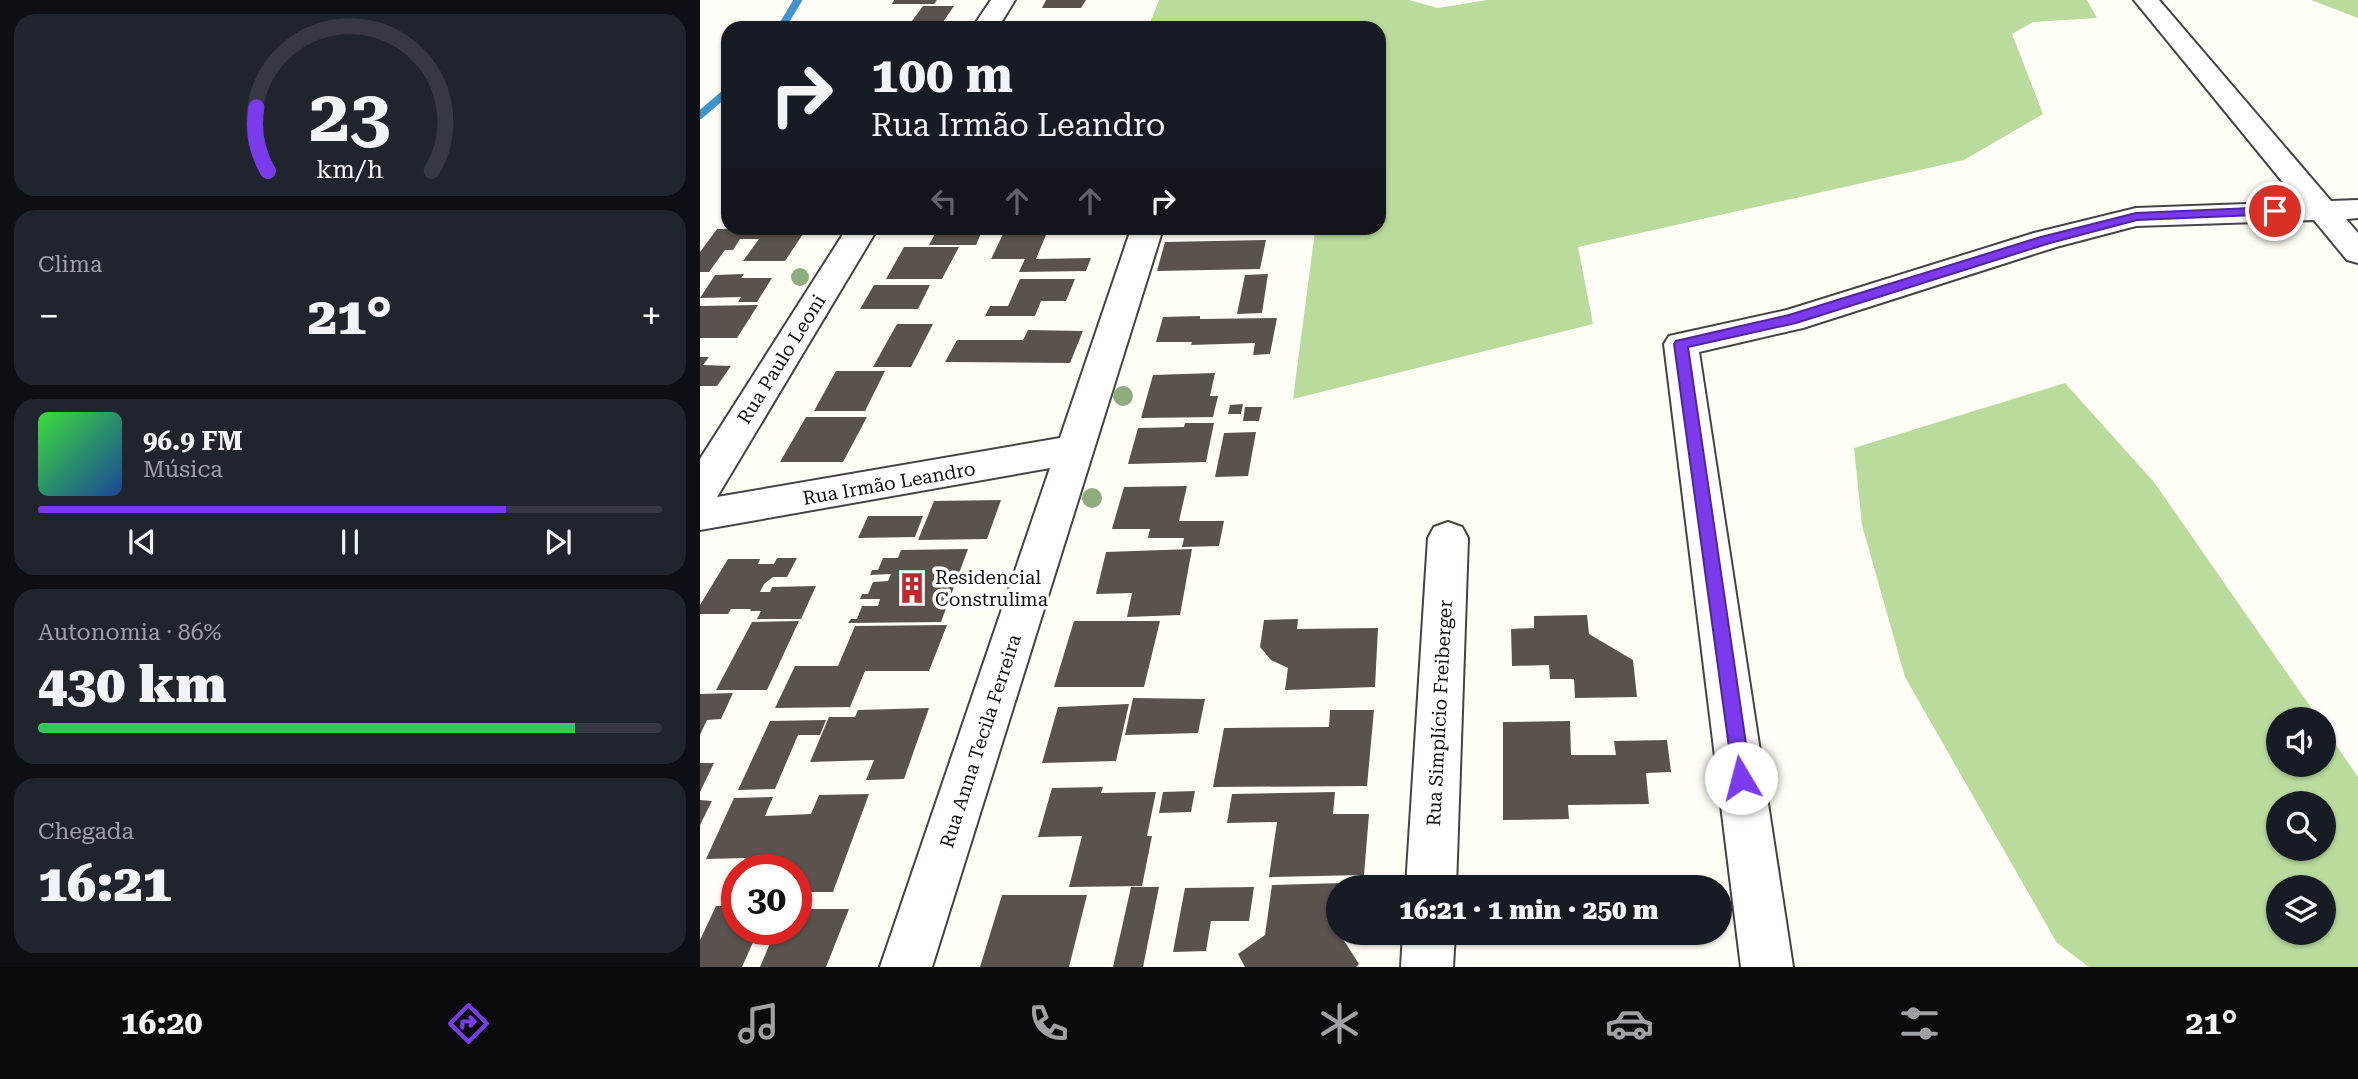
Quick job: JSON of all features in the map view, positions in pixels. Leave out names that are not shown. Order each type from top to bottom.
[{"type":"street","points":[[990,21],[1003,0]]},
{"type":"street","points":[[2146,0],[2358,253]]},
{"type":"street","points":[[1767,967],[1681,344],[1791,320],[2045,240],[2136,216],[2358,209]]},
{"type":"street","name":"Rua Paulo Leoni","points":[[700,491],[858,235]]},
{"type":"street","name":"Rua Anna Tecila Ferreira","points":[[906,967],[1145,235]]},
{"type":"street","name":"Rua Irmão Leandro","points":[[700,515],[1077,449]]},
{"type":"street","name":"Rua Simplício Freiberger","points":[[1432,875],[1448,538]]},
{"type":"street","points":[[1427,967],[1428,945]]},
{"type":"green space","points":[[1159,0],[1409,0],[1438,8],[1487,0],[2087,0],[2097,18],[2033,22],[2012,34],[2043,114],[1964,160],[1578,247],[1593,324],[1293,399],[1314,235],[1386,235],[1386,21],[1151,21]]},
{"type":"green space","points":[[2311,0],[2358,0],[2358,18]]},
{"type":"green space","points":[[2065,383],[2154,482],[2311,707],[2266,707],[2266,777],[2336,777],[2336,745],[2358,777],[2358,967],[2089,967],[2057,943],[1905,677],[1862,525],[1854,448]]},
{"type":"building","points":[[894,0],[937,0],[934,4],[892,4]]},
{"type":"building","points":[[1046,0],[1086,0],[1081,8],[1042,8]]},
{"type":"building","points":[[923,6],[954,6],[944,21],[912,21]]},
{"type":"building","points":[[717,229],[721,229],[721,235],[802,235],[785,261],[743,261],[759,239],[740,239],[733,250],[725,250],[709,272],[700,272],[700,252]]},
{"type":"building","points":[[934,235],[980,235],[976,245],[929,245]]},
{"type":"building","points":[[1003,235],[1046,235],[1036,259],[1091,258],[1086,271],[1019,272],[1025,259],[991,259]]},
{"type":"building","points":[[1266,240],[1260,269],[1157,271],[1165,242]]},
{"type":"building","points":[[904,247],[959,247],[942,279],[886,279]]},
{"type":"building","points":[[744,274],[741,278],[772,278],[757,302],[738,302],[741,297],[700,298],[715,275]]},
{"type":"building","points":[[1268,274],[1262,313],[1237,314],[1245,275]]},
{"type":"building","points":[[1020,279],[1075,279],[1066,301],[1041,301],[1035,316],[985,316],[990,306],[1008,306]]},
{"type":"building","points":[[874,285],[930,285],[918,309],[860,309]]},
{"type":"building","points":[[758,305],[737,338],[700,338],[700,306]]},
{"type":"building","points":[[1200,316],[1200,319],[1277,318],[1270,354],[1253,355],[1255,343],[1191,345],[1192,342],[1156,342],[1163,317]]},
{"type":"building","points":[[897,324],[933,324],[911,367],[873,367]]},
{"type":"building","points":[[1028,330],[1083,331],[1070,363],[945,362],[957,340],[1023,340]]},
{"type":"building","points":[[700,357],[709,357],[703,365],[731,366],[717,386],[700,386]]},
{"type":"building","points":[[836,371],[885,371],[865,411],[814,411]]},
{"type":"building","points":[[1215,373],[1210,396],[1218,396],[1213,417],[1141,418],[1153,375]]},
{"type":"building","points":[[1243,404],[1241,414],[1228,414],[1230,405]]},
{"type":"building","points":[[1245,407],[1262,407],[1259,421],[1243,421]]},
{"type":"building","points":[[806,417],[867,417],[843,462],[780,462]]},
{"type":"building","points":[[1185,423],[1214,423],[1206,462],[1128,464],[1138,428],[1184,427]]},
{"type":"building","points":[[1256,432],[1248,476],[1215,477],[1224,433]]},
{"type":"building","points":[[1187,486],[1179,521],[1224,521],[1219,546],[1182,547],[1184,538],[1148,538],[1150,529],[1112,529],[1124,487]]},
{"type":"building","points":[[1001,500],[987,539],[918,540],[934,501]]},
{"type":"building","points":[[868,516],[923,516],[915,537],[858,538]]},
{"type":"building","name":"Residencial Construlima","points":[[968,549],[941,622],[848,623],[851,619],[857,619],[862,606],[878,606],[880,599],[860,599],[862,594],[868,594],[873,582],[888,581],[891,574],[870,575],[872,570],[878,570],[883,558],[898,558],[901,550]]},
{"type":"building","points":[[1192,549],[1180,615],[1127,617],[1132,593],[1096,594],[1106,552]]},
{"type":"building","points":[[777,558],[797,558],[787,577],[773,577],[764,584],[760,592],[770,592],[772,587],[816,586],[801,619],[757,619],[761,611],[750,611],[751,609],[731,609],[728,614],[700,614],[700,605],[728,559],[760,559],[758,564],[774,564]]},
{"type":"building","points":[[1587,615],[1589,634],[1633,660],[1637,697],[1575,698],[1574,679],[1550,679],[1549,665],[1512,666],[1511,629],[1534,628],[1534,616]]},
{"type":"building","points":[[1298,619],[1297,629],[1378,628],[1375,687],[1285,690],[1288,668],[1271,660],[1260,647],[1264,620]]},
{"type":"building","points":[[799,621],[767,690],[716,690],[752,622]]},
{"type":"building","points":[[1074,621],[1160,621],[1144,687],[1054,687]]},
{"type":"building","points":[[947,625],[929,671],[865,671],[850,707],[775,708],[795,666],[838,666],[855,626]]},
{"type":"building","points":[[733,693],[721,719],[707,720],[700,735],[700,694]]},
{"type":"building","points":[[1133,698],[1205,699],[1198,733],[1125,735]]},
{"type":"building","points":[[1129,704],[1116,761],[1042,763],[1058,707]]},
{"type":"building","points":[[929,708],[904,779],[866,780],[874,760],[810,762],[829,717],[855,717],[858,710]]},
{"type":"building","points":[[1330,710],[1374,710],[1367,786],[1213,787],[1224,728],[1329,727]]},
{"type":"building","points":[[826,720],[820,735],[798,735],[775,789],[738,790],[770,721]]},
{"type":"building","points":[[1570,721],[1571,755],[1616,755],[1614,741],[1667,740],[1671,772],[1646,773],[1649,804],[1568,805],[1569,819],[1503,820],[1503,722]]},
{"type":"building","points":[[700,763],[714,763],[700,792]]},
{"type":"building","points":[[1103,787],[1101,793],[1156,792],[1147,836],[1152,836],[1142,886],[1069,887],[1082,836],[1038,837],[1052,788]]},
{"type":"building","points":[[1195,791],[1191,812],[1159,813],[1163,792]]},
{"type":"building","points":[[1335,792],[1333,814],[1369,814],[1364,875],[1269,877],[1277,822],[1227,823],[1232,794]]},
{"type":"building","points":[[869,794],[833,892],[812,892],[812,854],[721,854],[721,859],[706,859],[734,798],[773,797],[765,816],[811,814],[819,795]]},
{"type":"building","points":[[700,800],[712,801],[700,825]]},
{"type":"building","points":[[1326,884],[1326,945],[1347,945],[1359,964],[1356,967],[1245,967],[1238,954],[1265,935],[1272,885]]},
{"type":"building","points":[[1131,887],[1159,887],[1143,967],[1113,967]]},
{"type":"building","points":[[1254,887],[1249,921],[1211,921],[1206,951],[1173,952],[1185,888]]},
{"type":"building","points":[[1002,895],[1087,895],[1069,967],[980,967]]},
{"type":"building","points":[[716,906],[721,906],[721,945],[752,945],[742,967],[700,967],[700,940]]},
{"type":"building","points":[[812,909],[849,909],[826,967],[760,967],[769,945],[812,945]]},
{"type":"waterway","points":[[785,21],[798,0]]},
{"type":"waterway","points":[[700,115],[721,97]]},
{"type":"place","name":"Residencial Construlima","points":[[912,588]]},
{"type":"route","points":[[1741,778],[1681,344],[1791,320],[2045,240],[2136,216],[2275,211]]}]
